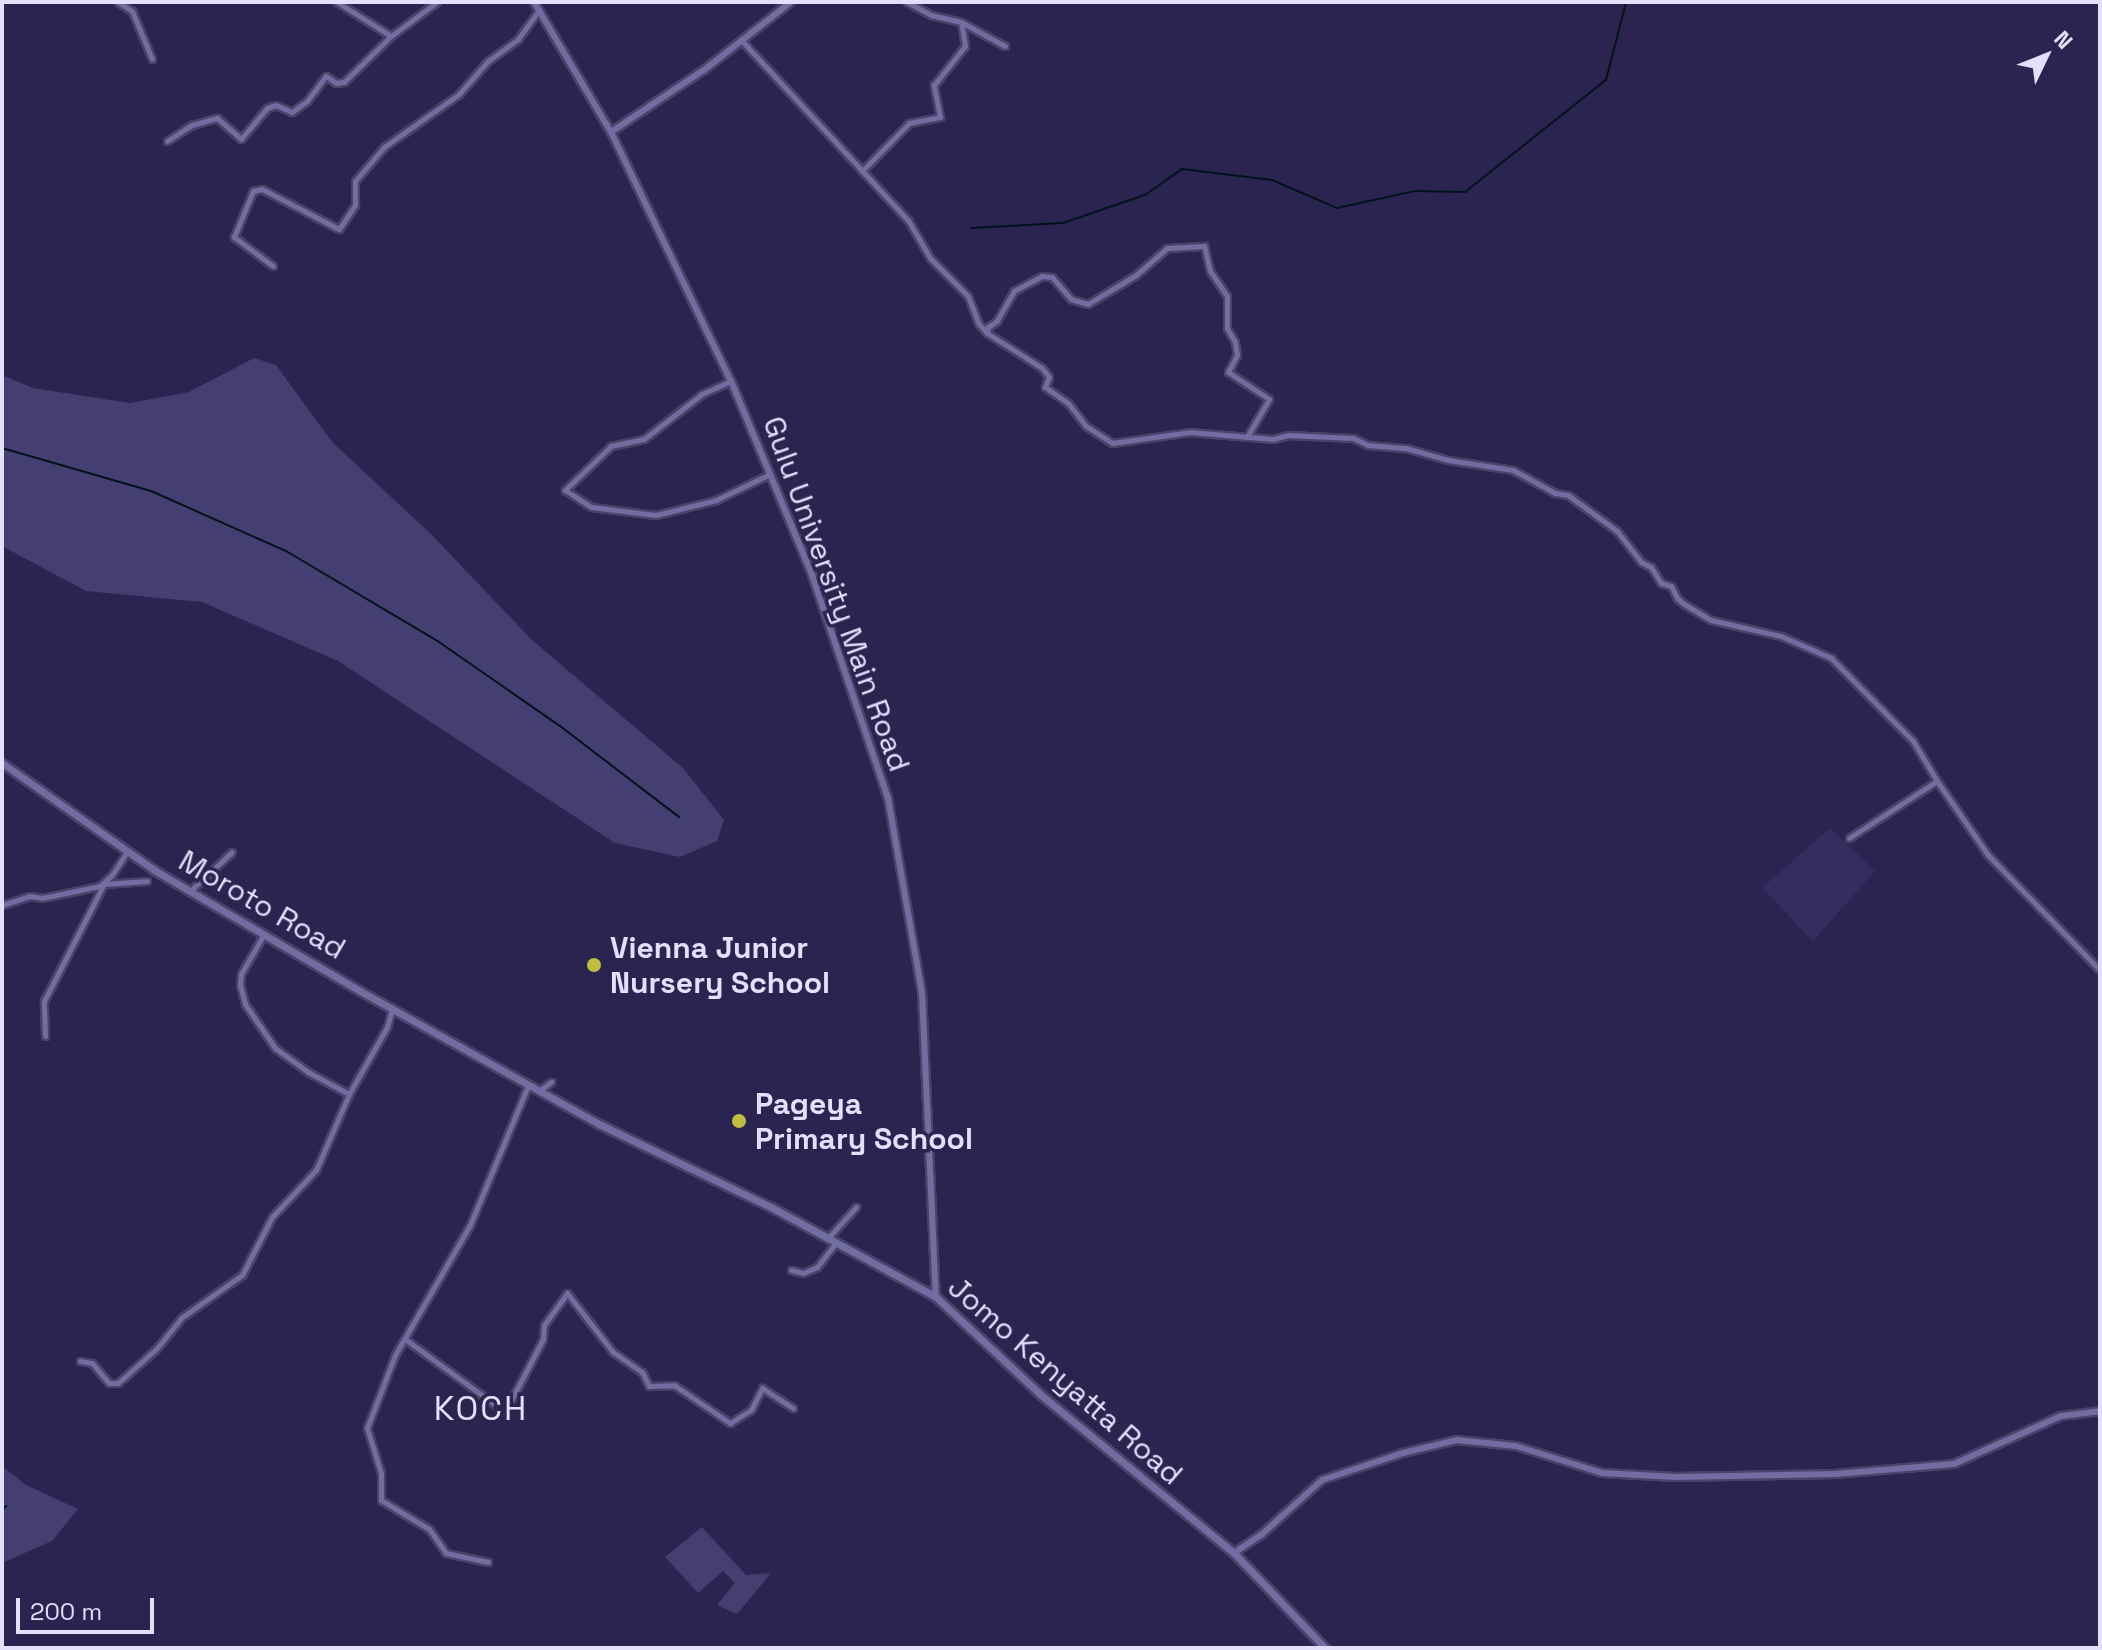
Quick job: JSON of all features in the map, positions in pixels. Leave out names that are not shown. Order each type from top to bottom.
[{"type":"main road","name":"Moroto Road","points":[[2,763],[127,852],[190,891],[528,1086]]},
{"type":"main road","name":"Jomo Kenyatta Road","points":[[528,1086],[837,1242],[936,1297],[1041,1395],[1234,1553],[1325,1648]]},
{"type":"street","points":[[118,2],[132,11],[152,59]]},
{"type":"street","points":[[337,2],[391,36]]},
{"type":"street","points":[[167,141],[192,125],[217,118],[241,139],[267,108],[276,105],[292,112],[307,101],[323,78],[330,76],[336,83],[344,82],[391,36],[437,2]]},
{"type":"street","name":"Gulu University Main Road","points":[[534,2],[611,132],[731,381],[812,575],[888,798],[922,993],[936,1297]]},
{"type":"street","points":[[611,132],[742,41],[791,2]]},
{"type":"street","points":[[907,2],[931,15],[961,22],[1005,46]]},
{"type":"street","points":[[273,266],[234,237],[253,191],[262,189],[339,229],[355,205],[355,181],[384,147],[459,94],[488,61],[518,39],[539,10]]},
{"type":"street","points":[[862,171],[909,123],[940,117],[934,85],[965,46],[961,22]]},
{"type":"street","points":[[742,41],[908,220],[930,258],[968,296],[979,324],[987,333],[1042,368],[1049,377],[1045,387],[1068,403],[1086,426],[1112,443],[1190,432],[1247,437],[1353,438],[1368,445],[1406,448],[1448,460],[1513,470],[1555,493],[1568,495],[1617,531],[1641,562],[1651,567],[1661,583],[1671,586],[1684,604],[1711,620],[1781,636],[1831,658],[1913,741],[1988,855],[2100,970]]},
{"type":"street","points":[[987,333],[1014,291],[1042,276],[1052,277],[1071,299],[1088,304],[1136,275],[1167,248],[1204,246],[1210,271],[1227,296],[1227,328],[1235,342],[1237,355],[1228,372],[1269,399],[1247,437]]},
{"type":"street","points":[[731,381],[702,394],[644,439],[611,446],[565,490],[591,507],[656,515],[716,500],[770,474]]},
{"type":"street","points":[[1849,838],[1937,781]]},
{"type":"street","points":[[45,1036],[44,1001],[104,884],[127,852]]},
{"type":"street","points":[[190,891],[232,852]]},
{"type":"street","points":[[2,903],[104,884],[147,881]]},
{"type":"street","points":[[264,934],[241,974],[240,985],[245,1004],[275,1048],[308,1072],[349,1094]]},
{"type":"street","points":[[80,1361],[92,1363],[109,1383],[118,1383],[157,1348],[181,1318],[242,1275],[278,1208],[316,1170],[349,1094],[387,1027],[392,1009]]},
{"type":"street","points":[[540,1090],[551,1082]]},
{"type":"street","points":[[488,1562],[446,1553],[429,1529],[379,1497],[381,1473],[368,1424],[393,1359],[470,1225],[528,1086]]},
{"type":"street","points":[[828,1238],[856,1207]]},
{"type":"street","points":[[791,1270],[803,1273],[817,1267],[837,1242]]},
{"type":"street","points":[[405,1339],[505,1412],[543,1339],[544,1325],[567,1293],[613,1352],[642,1372],[649,1386],[674,1385],[730,1423],[751,1410],[762,1388],[793,1408]]},
{"type":"street","points":[[1234,1553],[1261,1535],[1322,1480],[1403,1453],[1457,1440],[1516,1446],[1602,1473],[1676,1477],[1835,1474],[1954,1464],[2061,1416],[2100,1411]]},
{"type":"shaded area","points":[[254,358],[276,365],[332,442],[431,534],[532,640],[683,768],[724,820],[717,841],[680,857],[615,843],[338,661],[202,602],[86,591],[2,546],[2,375],[33,388],[130,403],[189,392]]},
{"type":"shaded area","points":[[1830,828],[1875,871],[1813,941],[1762,888]]},
{"type":"shaded area","points":[[2,1466],[26,1485],[78,1509],[52,1541],[2,1563]]},
{"type":"shaded area","points":[[702,1527],[746,1575],[771,1573],[737,1614],[717,1605],[735,1583],[723,1571],[698,1593],[665,1557]]},
{"type":"waterway","points":[[971,228],[1063,223],[1145,195],[1182,169],[1272,180],[1337,208],[1415,191],[1465,192],[1606,80],[1626,2]]},
{"type":"waterway","points":[[2,448],[151,491],[286,551],[439,642],[560,726],[679,817]]},
{"type":"waterway","points":[[2,1510],[6,1506]]},
{"type":"place","name":"Vienna Junior Nursery School","points":[[594,965]]},
{"type":"place","name":"Pageya Primary School","points":[[739,1121]]},
{"type":"district","name":"KOCH","points":[[481,1409]]}]
